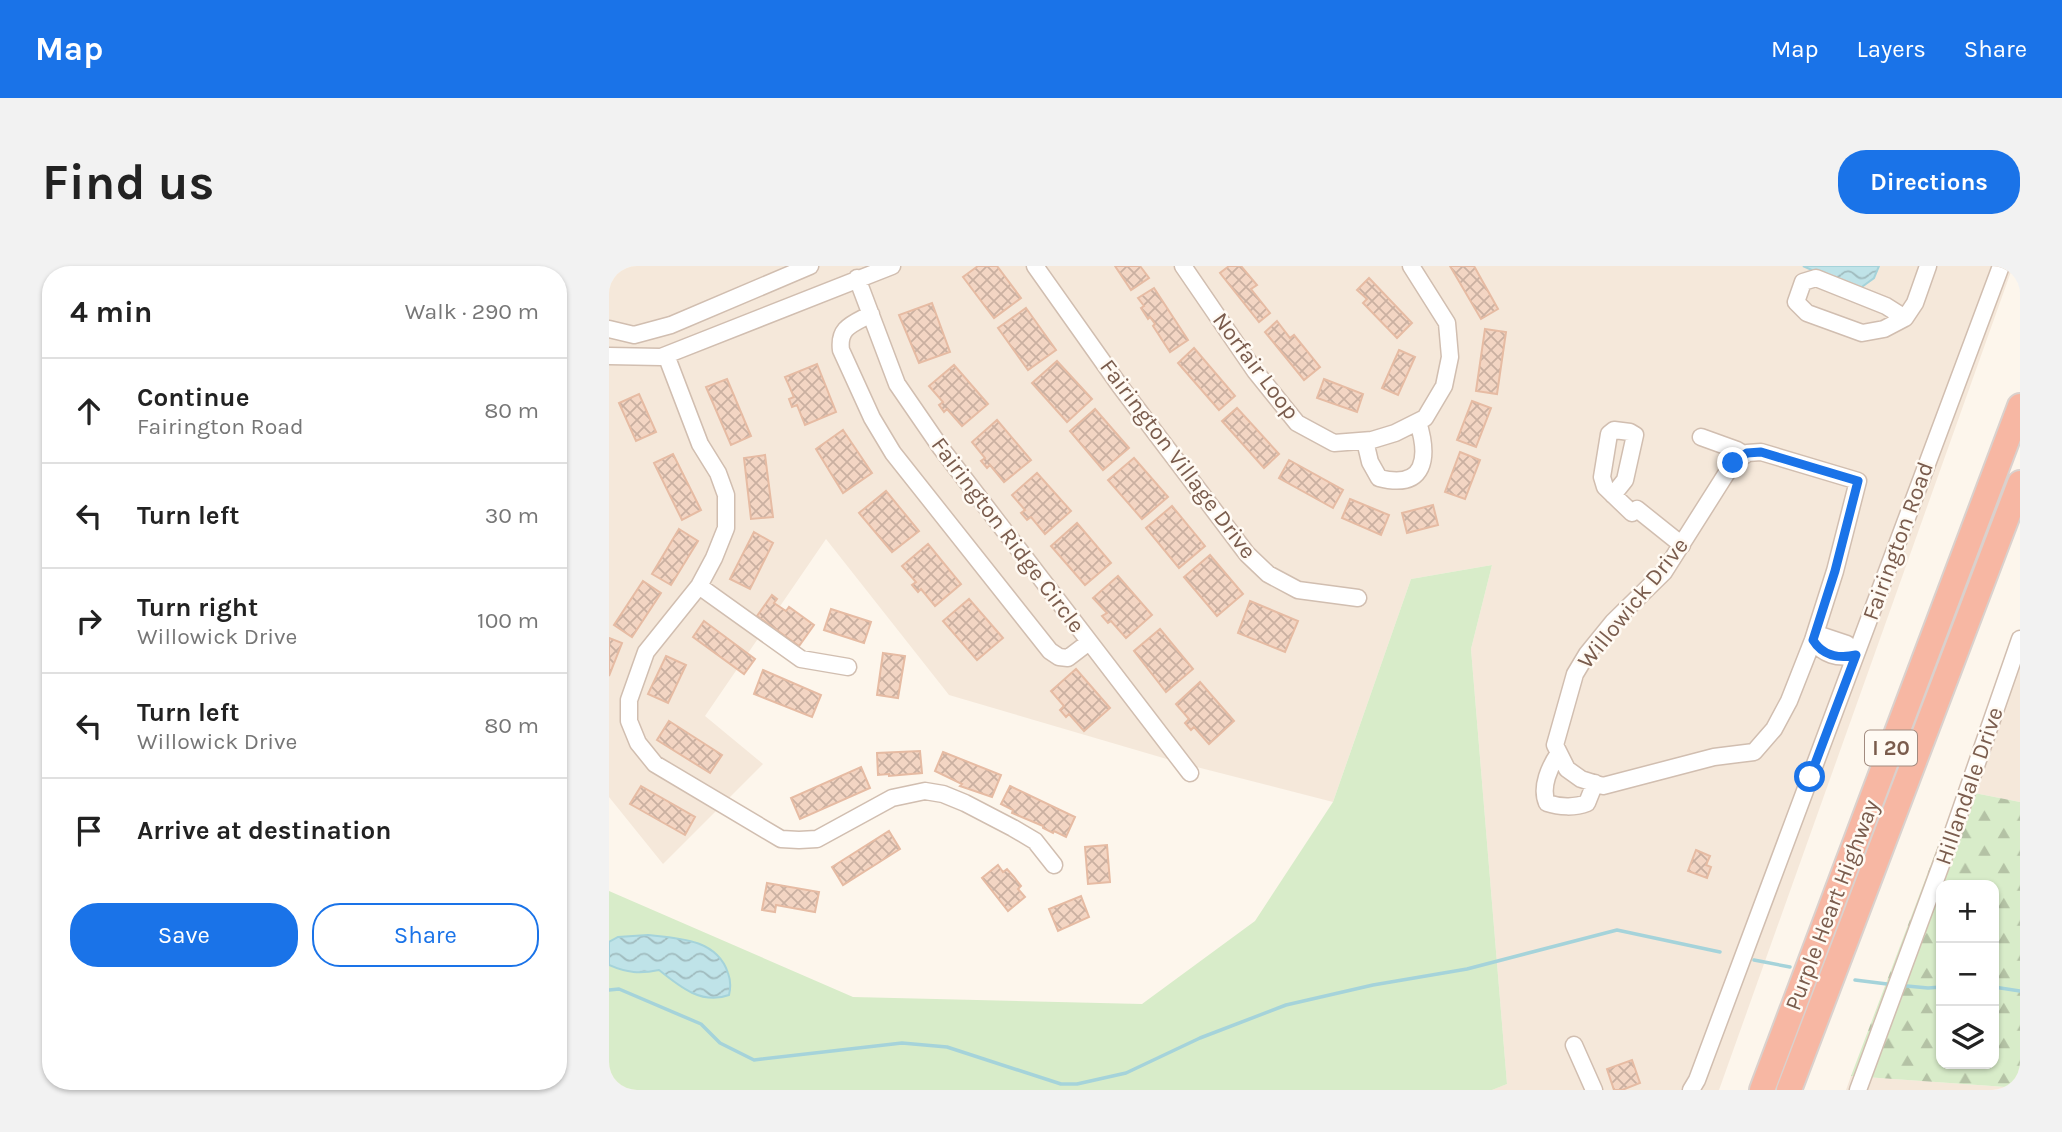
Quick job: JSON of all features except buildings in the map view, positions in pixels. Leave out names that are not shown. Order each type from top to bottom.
[{"type":"highway","name":"Purple Heart Highway","points":[[1762,1090],[2020,406]]},
{"type":"highway","name":"Purple Heart Highway","points":[[1789,1090],[2020,483]]},
{"type":"street","points":[[609,329],[635,335],[671,325],[810,266]]},
{"type":"street","points":[[609,356],[661,357],[892,266]]},
{"type":"street","name":"Fairington Village Drive","points":[[1035,266],[1120,386],[1247,554],[1268,575],[1299,590],[1358,598]]},
{"type":"street","name":"Norfair Loop","points":[[1183,266],[1255,371],[1297,423],[1334,443],[1365,441],[1395,433],[1418,422],[1425,418],[1444,386],[1450,357],[1447,323],[1411,266]]},
{"type":"street","points":[[1905,318],[1886,306],[1816,278],[1803,282],[1796,302],[1807,313],[1862,333],[1884,329],[1905,318],[1915,303],[1928,266]]},
{"type":"street","name":"Fairington Road","points":[[1691,1090],[2001,266]]},
{"type":"street","name":"Fairington Ridge Circle","points":[[857,278],[897,384],[941,448],[1190,773]]},
{"type":"street","points":[[870,314],[844,330],[840,340],[841,350],[872,418],[893,453],[1049,651],[1059,657],[1068,658],[1089,642]]},
{"type":"street","points":[[666,355],[700,444],[718,473],[726,495],[726,528],[699,586],[646,652],[629,700],[629,721],[638,743],[655,764],[781,839],[817,839],[892,798],[925,791],[943,794],[965,803],[1013,828],[1035,841],[1054,865]]},
{"type":"street","points":[[1365,441],[1370,462],[1379,478],[1394,482],[1405,480],[1419,469],[1424,460],[1424,441],[1418,422]]},
{"type":"street","points":[[1559,753],[1567,769],[1581,779],[1603,786],[1714,757],[1754,752],[1774,729],[1789,701],[1813,640],[1835,571],[1858,481],[1761,452],[1745,455],[1701,437]]},
{"type":"street","name":"Willowick Drive","points":[[1595,783],[1587,803],[1578,806],[1553,805],[1546,803],[1544,798],[1547,776],[1559,753],[1555,745],[1575,674],[1587,654],[1613,622],[1664,572],[1733,463],[1745,455]]},
{"type":"street","points":[[1613,495],[1632,513],[1637,509],[1682,545]]},
{"type":"street","points":[[699,586],[801,659],[848,667]]},
{"type":"street","name":"Hillandale Drive","points":[[1859,1090],[2020,639]]},
{"type":"street","points":[[1813,640],[1819,649],[1842,658],[1856,655]]},
{"type":"street","points":[[1574,1045],[1594,1090]]},
{"type":"shaded area","points":[[609,266],[2013,266],[1719,1090],[1492,1090],[1507,1084],[1471,649],[1492,565],[1411,579],[1333,802],[1177,762],[949,695],[826,539],[705,716],[763,764],[663,864],[609,797]]},
{"type":"shaded area","points":[[2020,630],[2020,802],[1959,790]]},
{"type":"shaded area","points":[[1851,1076],[2020,1088],[2020,1090],[1846,1090]]},
{"type":"green space","points":[[1492,565],[1471,649],[1507,1084],[1492,1090],[609,1090],[609,891],[853,997],[1142,1004],[1255,921],[1333,802],[1411,579]]},
{"type":"green space","points":[[1959,790],[2020,802],[2020,1088],[1851,1076]]},
{"type":"water","points":[[1803,266],[1879,266],[1874,278],[1859,289]]},
{"type":"water","points":[[648,935],[684,939],[715,953],[723,962],[729,976],[729,995],[710,998],[701,996],[683,988],[659,970],[634,972],[609,965],[609,942],[618,937]]},
{"type":"waterway","points":[[609,990],[619,989],[701,1024],[720,1043],[754,1060],[902,1043],[947,1047],[1061,1084],[1077,1084],[1126,1073],[1200,1038],[1286,1005],[1373,985],[1467,969],[1617,930],[1720,952]]},
{"type":"waterway","points":[[1754,960],[1790,967]]},
{"type":"waterway","points":[[1855,980],[1887,984]]},
{"type":"waterway","points":[[1907,986],[1936,987]]},
{"type":"waterway","points":[[1999,988],[2020,991]]},
{"type":"route","points":[[1733,463],[1747,453],[1761,452],[1858,481],[1835,571],[1813,640],[1819,649],[1842,658],[1856,655],[1810,777]]}]
